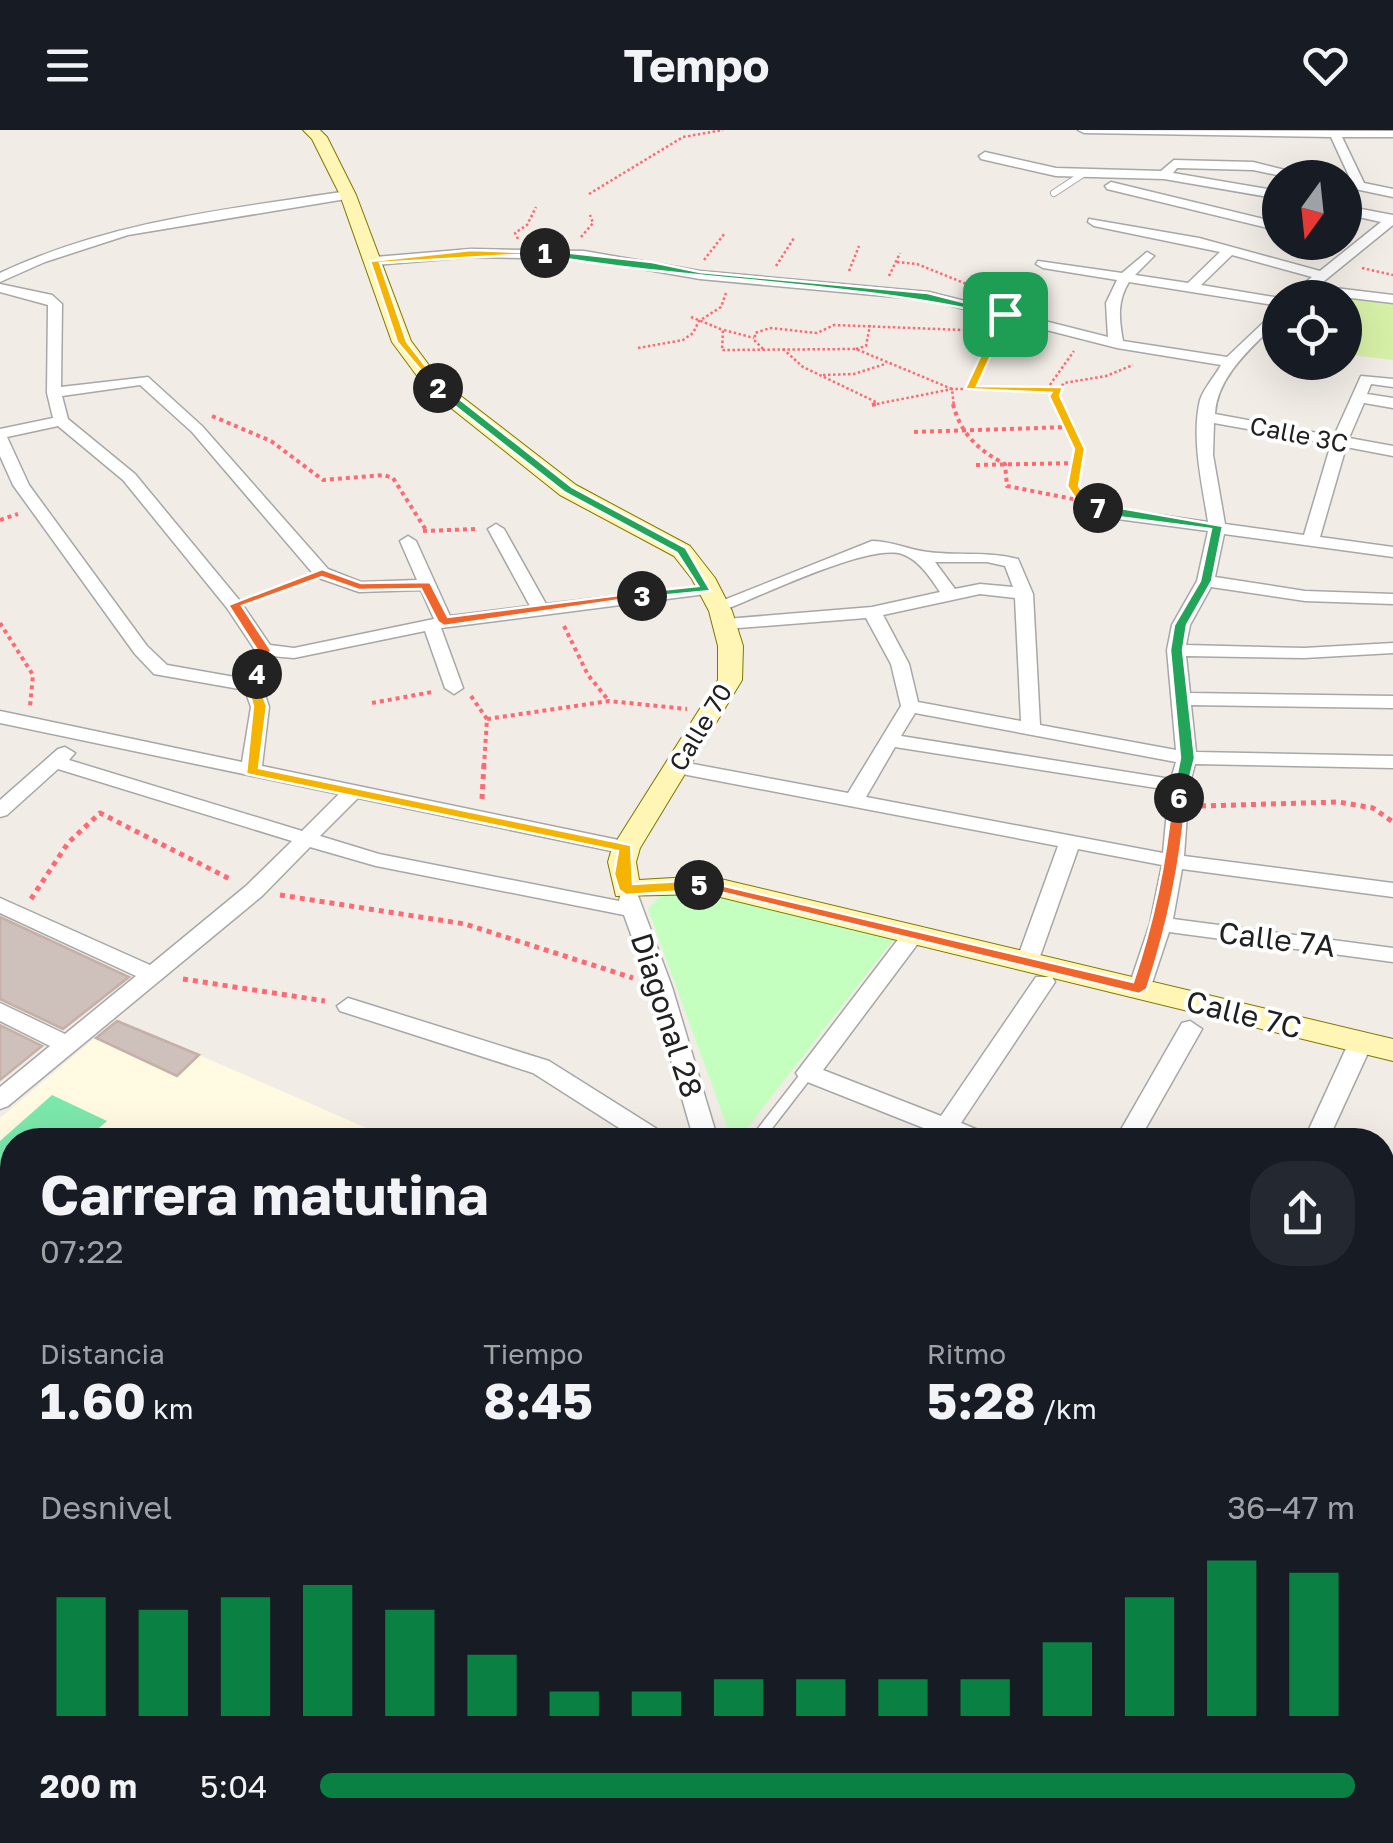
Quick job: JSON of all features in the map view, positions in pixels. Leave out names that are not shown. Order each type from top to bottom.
[{"type":"street","name":"Calle 70","points":[[310,130],[319,137],[348,195],[402,342],[433,384],[568,490],[682,550],[717,606],[733,652],[732,669],[713,712],[626,848]]},
{"type":"street","points":[[1084,130],[1197,137],[1334,131],[1393,134]]},
{"type":"street","points":[[1334,131],[1343,160]]},
{"type":"street","points":[[985,156],[1056,172],[1164,175],[1262,193]]},
{"type":"street","points":[[1164,175],[1174,164],[1262,168]]},
{"type":"street","points":[[1110,186],[1262,223]]},
{"type":"street","points":[[1362,188],[1393,194]]},
{"type":"street","points":[[0,278],[41,256],[169,224],[348,195]]},
{"type":"street","points":[[1362,214],[1392,220]]},
{"type":"street","points":[[1362,242],[1392,220]]},
{"type":"street","points":[[1094,222],[1230,250],[1321,275]]},
{"type":"street","points":[[1193,286],[1230,250]]},
{"type":"street","points":[[375,261],[530,253],[584,256],[692,274],[928,296],[1088,337],[1230,362]]},
{"type":"street","points":[[1116,342],[1113,294],[1122,279],[1147,256]]},
{"type":"street","points":[[1315,280],[1339,260]]},
{"type":"street","points":[[1042,264],[1262,299]]},
{"type":"street","points":[[0,288],[47,298],[55,304],[54,393],[61,421],[129,477],[234,605],[264,650],[254,686],[260,706],[251,771]]},
{"type":"street","points":[[1362,297],[1393,299]]},
{"type":"street","points":[[1139,989],[1161,924],[1188,758],[1176,650],[1181,625],[1206,581],[1217,526],[1204,456],[1205,417],[1216,380],[1262,329]]},
{"type":"street","points":[[1311,538],[1340,441],[1366,379],[1393,383]]},
{"type":"street","points":[[54,393],[143,380],[186,419],[262,500],[322,572],[359,586],[426,585]]},
{"type":"street","points":[[1358,397],[1393,402]]},
{"type":"street","name":"Calle 3C","points":[[1205,417],[1393,451]]},
{"type":"street","points":[[61,421],[0,436],[22,485],[96,592],[161,670],[254,686]]},
{"type":"street","points":[[0,491],[22,485]]},
{"type":"street","points":[[1110,513],[1393,552]]},
{"type":"street","points":[[496,530],[547,607]]},
{"type":"street","points":[[408,541],[426,585],[454,688]]},
{"type":"street","points":[[717,606],[872,546],[889,546],[925,557],[987,557],[1012,563],[1024,594],[1030,729]]},
{"type":"street","points":[[925,557],[950,594]]},
{"type":"street","points":[[1206,581],[1305,596],[1393,599]]},
{"type":"street","points":[[264,650],[294,653],[547,607],[717,606],[872,612],[980,589],[1024,594]]},
{"type":"street","points":[[852,803],[910,706],[900,664],[872,612]]},
{"type":"street","points":[[1176,650],[1304,653],[1393,648]]},
{"type":"street","points":[[1181,698],[1393,702]]},
{"type":"street","points":[[910,706],[1188,758],[1393,762]]},
{"type":"street","points":[[0,717],[626,848],[622,874],[629,900],[413,868],[55,762]]},
{"type":"street","points":[[0,811],[81,736]]},
{"type":"street","points":[[887,740],[1179,796]]},
{"type":"street","points":[[677,767],[852,803],[1174,860],[1393,890]]},
{"type":"street","points":[[0,1100],[254,891],[352,793]]},
{"type":"street","points":[[949,1128],[1036,972],[1070,842]]},
{"type":"street","name":"Calle 7C","points":[[629,900],[708,885],[914,934],[1036,972],[1139,989],[1393,1050]]},
{"type":"street","name":"Diagonal 28","points":[[629,900],[661,987],[702,1128]]},
{"type":"street","points":[[10,910],[153,974]]},
{"type":"street","name":"Calle 7A","points":[[1161,924],[1393,955]]},
{"type":"street","points":[[914,934],[808,1073],[938,1128]]},
{"type":"street","points":[[348,1006],[541,1067],[637,1128]]},
{"type":"street","points":[[0,1012],[68,1044]]},
{"type":"street","points":[[1134,1128],[1190,1030]]},
{"type":"street","points":[[1322,1128],[1362,1042]]},
{"type":"lane","points":[[1054,193],[1086,172]]},
{"type":"lane","points":[[765,1128],[808,1073]]},
{"type":"path","points":[[589,194],[683,137],[723,130]]},
{"type":"path","points":[[530,253],[515,233],[527,225],[536,207]]},
{"type":"path","points":[[692,274],[725,233]]},
{"type":"path","points":[[767,282],[794,238]]},
{"type":"path","points":[[841,288],[859,246]]},
{"type":"path","points":[[897,262],[917,264],[985,291]]},
{"type":"path","points":[[1002,295],[1012,300],[1022,295],[1026,281],[1042,264]]},
{"type":"path","points":[[638,348],[683,340],[693,334],[698,321],[720,307],[732,278]]},
{"type":"path","points":[[970,389],[1005,314]]},
{"type":"path","points":[[691,317],[754,338],[762,349]]},
{"type":"path","points":[[754,338],[755,333],[770,328],[817,333],[834,325],[1013,334]]},
{"type":"path","points":[[724,330],[722,350],[856,349],[866,346],[870,325]]},
{"type":"path","points":[[1046,389],[1088,337]]},
{"type":"path","points":[[783,349],[802,367],[879,403]]},
{"type":"path","points":[[856,349],[952,390]]},
{"type":"path","points":[[1083,502],[1073,486],[1079,449],[1054,396],[1064,384],[1106,376],[1159,351]]},
{"type":"path","points":[[820,375],[854,374],[885,364]]},
{"type":"path","points":[[952,390],[954,414],[978,452],[1005,464]]},
{"type":"path","points":[[872,405],[952,390],[1059,390]]},
{"type":"path","points":[[186,419],[205,415],[232,421],[305,462],[323,480],[384,475],[392,478],[426,530]]},
{"type":"path","points":[[914,432],[1069,426]]},
{"type":"path","points":[[976,465],[1076,463]]},
{"type":"path","points":[[1005,464],[1006,486],[1083,502],[1110,513]]},
{"type":"path","points":[[408,541],[426,530],[496,530]]},
{"type":"path","points":[[234,605],[322,572]]},
{"type":"path","points":[[547,607],[588,675],[610,701]]},
{"type":"path","points":[[0,623],[32,675],[27,724]]},
{"type":"path","points":[[372,703],[454,688],[473,697],[487,719],[480,817]]},
{"type":"path","points":[[487,719],[610,701],[713,712]]},
{"type":"path","points":[[1179,796],[1340,802],[1373,808],[1393,822]]},
{"type":"path","points":[[10,910],[68,843],[100,813],[254,891],[465,924],[661,987]]},
{"type":"path","points":[[153,974],[348,1006]]},
{"type":"shaded area","points":[[116,1020],[366,1128],[98,1128],[106,1121],[52,1096],[15,1128],[0,1128],[0,1118]]},
{"type":"green space","points":[[1362,297],[1393,301],[1393,360],[1362,356]]},
{"type":"green space","points":[[707,895],[894,939],[747,1128],[728,1128],[648,909],[660,896]]},
{"type":"green space","points":[[52,1095],[107,1121],[99,1128],[15,1128]]},
{"type":"building","points":[[0,917],[129,977],[63,1029],[0,999]]},
{"type":"building","points":[[117,1021],[199,1055],[177,1076],[96,1038]]},
{"type":"building","points":[[0,1025],[42,1046],[0,1080]]},
{"type":"route","points":[[507,252],[584,256],[700,275],[928,296],[1005,314],[970,389],[1059,390],[1054,396],[1079,449],[1073,486],[1083,502],[1110,513],[1217,526],[1206,581],[1181,625],[1176,650],[1188,758],[1180,786],[1174,860],[1161,924],[1139,989],[708,885],[626,890],[622,862],[626,848],[251,771],[260,706],[254,686],[264,650],[234,605],[322,572],[359,586],[426,585],[444,622],[706,589],[682,550],[568,490],[433,384],[402,342],[375,261],[507,252]]}]
